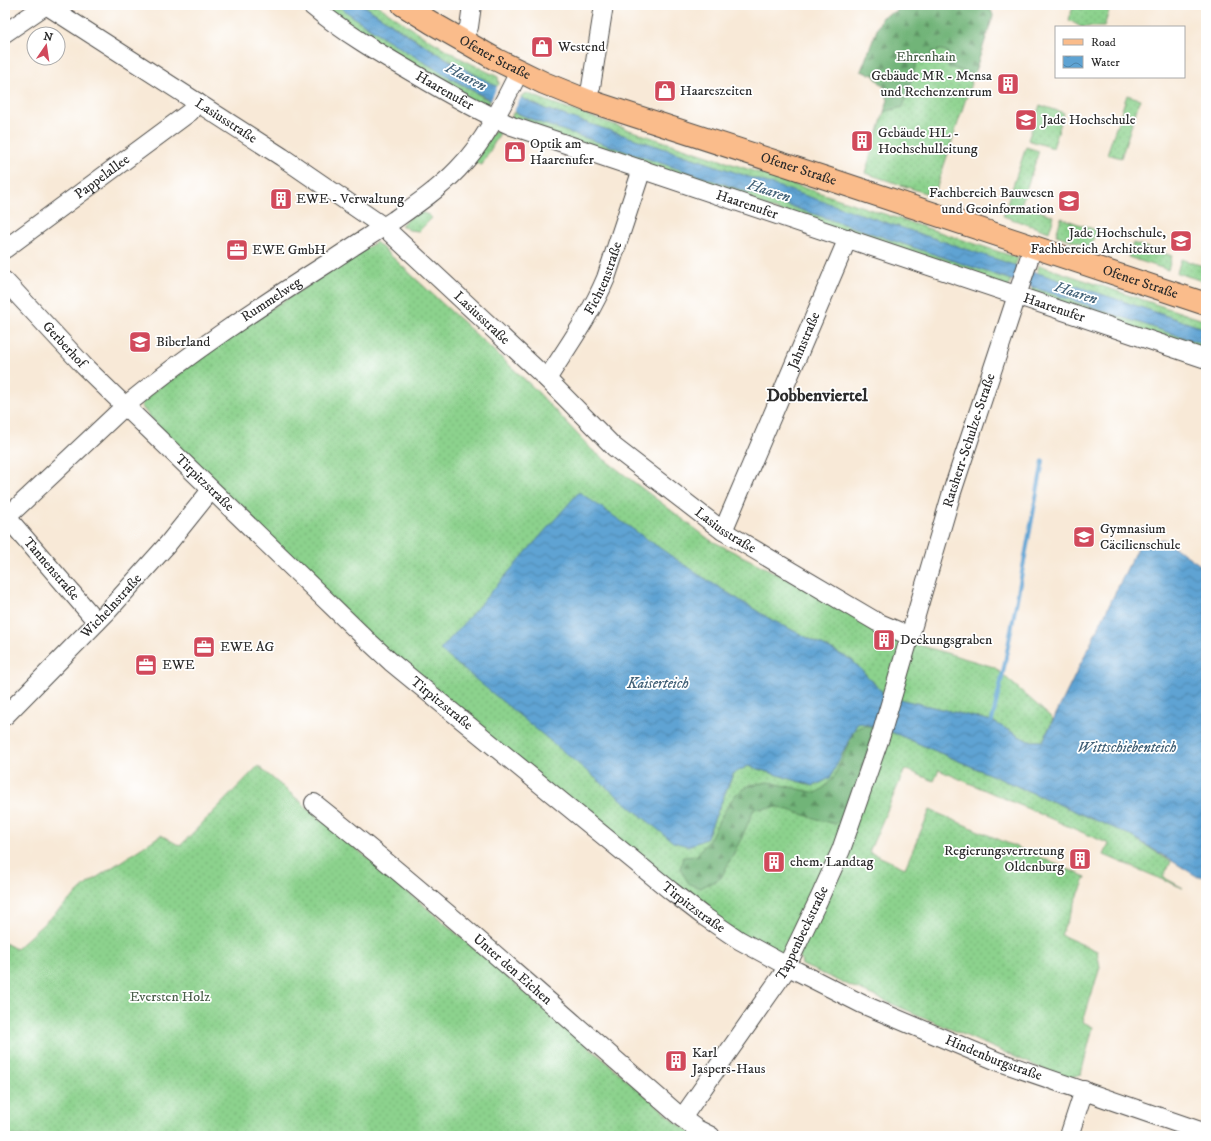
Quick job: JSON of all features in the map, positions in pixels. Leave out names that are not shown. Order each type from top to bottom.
[{"type":"main road","name":"Ofener Straße","points":[[403,5],[461,40],[519,72],[586,100],[1206,304]]},
{"type":"street","points":[[5,33],[46,5]]},
{"type":"street","name":"Lasiusstraße","points":[[46,5],[282,157],[384,227],[547,379],[614,447],[723,531],[877,622],[910,636]]},
{"type":"street","name":"Haarenufer","points":[[311,5],[384,56],[467,104],[498,113],[512,126],[848,238],[1022,283],[1206,359]]},
{"type":"street","points":[[461,40],[469,27],[472,5]]},
{"type":"street","points":[[586,100],[591,87],[604,5]]},
{"type":"street","name":"Rummelweg","points":[[6,516],[142,391],[245,316],[428,197],[455,172],[476,148],[498,113],[519,72]]},
{"type":"street","name":"Pappelallee","points":[[5,249],[190,112],[197,102]]},
{"type":"street","name":"Fichtenstraße","points":[[547,379],[599,294],[606,278],[642,169]]},
{"type":"street","name":"Jahnstraße","points":[[723,531],[848,238]]},
{"type":"street","name":"Ratsherr-Schulze-Straße","points":[[910,636],[952,492],[1033,247]]},
{"type":"street","name":"Gerberhof","points":[[5,281],[84,366],[125,406]]},
{"type":"street","name":"Tirpitzstraße","points":[[125,406],[364,638],[391,662],[702,915],[739,940],[787,966]]},
{"type":"street","name":"Wichelnstraße","points":[[5,716],[97,622],[167,545],[211,490]]},
{"type":"street","name":"Tannenstraße","points":[[6,516],[97,622]]},
{"type":"street","name":"Tappenbeckstraße","points":[[682,1118],[764,1002],[787,966],[820,899],[841,850],[882,735],[910,636]]},
{"type":"street","name":"Unter den Eichen","points":[[314,803],[361,840],[450,916],[682,1118],[711,1136]]},
{"type":"street","name":"Hindenburgstraße","points":[[787,966],[862,1004],[997,1061],[1206,1133]]},
{"type":"street","points":[[1069,1136],[1084,1090]]},
{"type":"green space","points":[[318,5],[337,5],[369,28],[490,101],[489,103],[480,108]]},
{"type":"green space","points":[[363,5],[377,5],[423,36],[462,59],[498,77],[498,87],[429,48]]},
{"type":"green space","name":"Ehrenhain","points":[[899,5],[980,5],[990,10],[993,16],[934,196],[865,173],[888,100],[884,87],[873,75],[861,71],[882,17],[897,11]]},
{"type":"green space","points":[[899,5],[980,5],[991,10],[993,16],[974,74],[948,67],[951,57],[947,56],[948,52],[938,49],[937,52],[933,51],[930,62],[918,58],[903,107],[884,112],[888,100],[884,87],[873,75],[861,71],[882,17],[897,11]]},
{"type":"green space","points":[[1084,5],[1111,5],[1104,26],[1079,26],[1069,20],[1073,6],[1082,9]]},
{"type":"green space","points":[[527,93],[641,134],[1018,258],[1015,266],[545,109],[521,98],[522,95]]},
{"type":"green space","points":[[1127,95],[1140,99],[1121,158],[1107,154]]},
{"type":"green space","points":[[1040,105],[1064,113],[1053,148],[1028,140]]},
{"type":"green space","points":[[513,112],[541,123],[1011,280],[1008,288],[513,122]]},
{"type":"green space","points":[[495,130],[500,133],[482,165],[472,162]]},
{"type":"green space","points":[[1026,147],[1039,151],[1021,205],[1054,216],[1049,232],[1003,216]]},
{"type":"green space","points":[[418,211],[429,215],[432,218],[419,231],[409,230],[401,225]]},
{"type":"green space","points":[[1061,218],[1096,230],[1091,247],[1056,235]]},
{"type":"green space","points":[[376,242],[535,389],[592,450],[710,540],[919,645],[994,667],[1053,719],[1043,741],[1028,741],[992,721],[903,700],[884,694],[852,660],[770,619],[696,573],[706,839],[733,774],[748,766],[814,786],[830,778],[857,722],[894,733],[1130,835],[1171,862],[1163,877],[1183,888],[1104,855],[1109,844],[939,770],[934,781],[905,769],[869,852],[905,868],[930,810],[1086,877],[1061,935],[1097,951],[1100,967],[1083,1022],[1093,1027],[1081,1074],[1066,1079],[802,965],[800,956],[787,966],[739,940],[391,662],[162,432],[141,406],[143,399],[244,326]]},
{"type":"green space","points":[[1133,243],[1172,256],[1168,270],[1128,257]]},
{"type":"green space","points":[[1181,259],[1206,267],[1206,282],[1177,273]]},
{"type":"green space","points":[[1039,265],[1206,321],[1206,329],[1037,273]]},
{"type":"green space","points":[[1032,287],[1206,345],[1206,347],[1202,353],[1030,295]]},
{"type":"green space","points":[[866,725],[874,729],[853,807],[836,824],[779,807],[754,809],[742,837],[721,878],[700,888],[689,884],[680,869],[683,857],[696,856],[709,840],[722,815],[735,795],[750,785],[769,782],[816,793],[826,786],[835,775],[854,730]]},
{"type":"green space","name":"Eversten Holz","points":[[258,766],[427,908],[680,1125],[699,1136],[5,1136],[5,943],[16,949],[87,884],[161,835],[180,846]]},
{"type":"water","name":"Haaren","points":[[337,5],[363,5],[452,62],[498,87],[545,109],[1206,329],[1206,345],[541,123],[496,103],[453,79],[380,35]]},
{"type":"water","name":"Kaiserteich","points":[[579,492],[696,573],[770,619],[852,660],[884,694],[903,700],[992,721],[1028,741],[1043,741],[1138,546],[1163,539],[1206,569],[1206,876],[1198,877],[1130,835],[894,733],[858,722],[830,778],[814,786],[748,766],[733,774],[706,839],[688,846],[673,842],[440,650]]},
{"type":"pier","points":[[498,85],[521,97],[513,113],[490,102]]},
{"type":"waterway","points":[[992,721],[1003,673],[1043,461]]},
{"type":"place","name":"Westend","points":[[542,47]]},
{"type":"place","name":"Gebäude MR - Mensa und Rechenzentrum","points":[[1008,84]]},
{"type":"place","name":"Haareszeiten","points":[[665,91]]},
{"type":"place","name":"Jade Hochschule","points":[[1026,120]]},
{"type":"place","name":"Gebäude HL - Hochschulleitung","points":[[862,141]]},
{"type":"place","name":"Optik am Haarenufer","points":[[515,152]]},
{"type":"place","name":"EWE - Verwaltung","points":[[281,199]]},
{"type":"place","name":"Fachbereich Bauwesen und Geoinformation","points":[[1069,201]]},
{"type":"place","name":"Jade Hochschule, Fachbereich Architektur","points":[[1181,241]]},
{"type":"place","name":"EWE GmbH","points":[[237,250]]},
{"type":"place","name":"Biberland","points":[[140,342]]},
{"type":"place","name":"Gymnasium Cäcilienschule","points":[[1084,537]]},
{"type":"place","name":"Deckungsgraben","points":[[884,640]]},
{"type":"place","name":"EWE AG","points":[[204,647]]},
{"type":"place","name":"EWE","points":[[146,665]]},
{"type":"place","name":"Regierungsvertretung Oldenburg","points":[[1080,859]]},
{"type":"place","name":"ehem. Landtag","points":[[774,862]]},
{"type":"place","name":"Karl Jaspers-Haus","points":[[676,1061]]},
{"type":"district","name":"Dobbenviertel","points":[[817,396]]},
{"type":"water label","name":"Wittschiebenteich","points":[[1127,747]]}]
